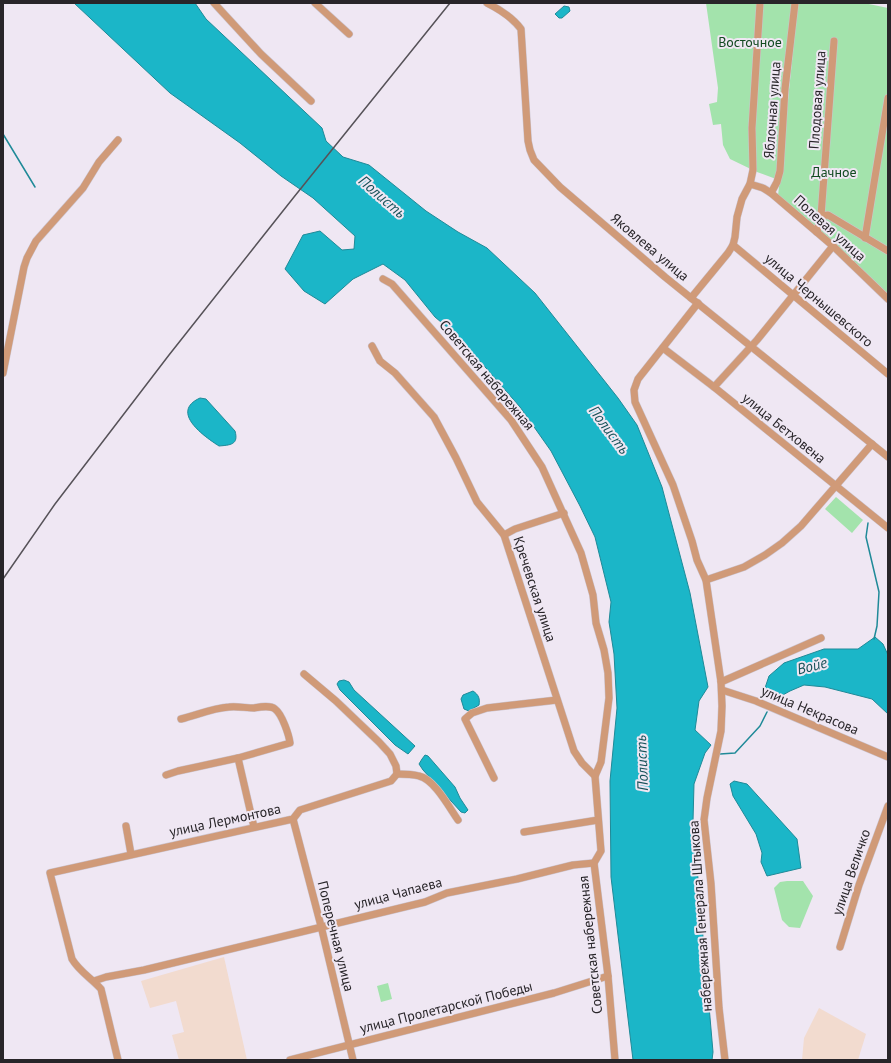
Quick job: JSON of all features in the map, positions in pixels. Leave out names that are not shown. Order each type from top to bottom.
[{"type":"street","points":[[315,3],[349,34]]},
{"type":"street","points":[[691,298],[733,245],[737,217],[742,199],[750,184],[753,155],[752,128],[760,3]]},
{"type":"street","name":"Яблочная улица","points":[[771,193],[777,182],[780,171],[785,89],[795,3]]},
{"type":"street","points":[[216,4],[261,54],[311,101]]},
{"type":"street","name":"Яковлева улица","points":[[489,4],[507,14],[522,29],[528,141],[534,160],[560,187],[698,304],[872,444],[887,454]]},
{"type":"street","name":"Плодовая улица","points":[[817,232],[821,216],[834,41]]},
{"type":"street","points":[[864,238],[888,98]]},
{"type":"street","points":[[3,373],[24,267],[30,250],[83,188],[99,162],[118,140]]},
{"type":"street","name":"Полевая улица","points":[[750,184],[763,188],[771,193],[833,246],[888,299]]},
{"type":"street","points":[[821,216],[828,215],[864,238],[888,251]]},
{"type":"street","name":"улица Чернышевского","points":[[733,245],[888,374]]},
{"type":"street","points":[[714,387],[751,346],[833,246]]},
{"type":"street","name":"Советская набережная","points":[[383,279],[392,284],[511,420],[542,467],[581,553],[593,595],[596,624],[604,650],[608,673],[609,698],[601,762],[595,776],[601,851],[594,864],[608,976],[614,1060]]},
{"type":"street","name":"набережная Генерала Штыкова","points":[[698,304],[638,379],[634,390],[635,402],[673,484],[697,560],[706,580],[721,686],[721,731],[704,820],[711,884],[719,1008],[725,1060]]},
{"type":"street","name":"Кречевская улица","points":[[372,346],[380,361],[395,373],[434,417],[477,502],[504,535],[574,751],[582,764],[595,776]]},
{"type":"street","name":"улица Бетховена","points":[[663,348],[714,387],[888,528]]},
{"type":"street","points":[[706,580],[744,567],[765,555],[782,542],[800,526],[872,444]]},
{"type":"street","points":[[504,535],[515,529],[564,513]]},
{"type":"street","points":[[721,686],[821,638]]},
{"type":"street","points":[[304,674],[336,701],[379,742],[390,754],[396,766],[397,774],[420,776],[428,780],[458,820]]},
{"type":"street","name":"улица Некрасова","points":[[721,686],[888,757]]},
{"type":"street","points":[[494,778],[465,719],[472,713],[487,708],[557,700]]},
{"type":"street","points":[[166,775],[238,758],[290,743],[289,736],[279,713],[274,708],[218,708],[181,719]]},
{"type":"street","points":[[238,758],[254,827]]},
{"type":"street","name":"улица Лермонтова","points":[[94,981],[77,968],[72,959],[50,873],[293,819],[300,810],[391,781],[397,774]]},
{"type":"street","name":"улица Величко","points":[[840,947],[859,885],[888,806]]},
{"type":"street","name":"Поперечная улица","points":[[293,819],[321,926],[353,1060]]},
{"type":"street","points":[[524,832],[598,820]]},
{"type":"street","points":[[126,826],[131,854]]},
{"type":"street","name":"улица Чапаева","points":[[94,981],[425,902],[447,893],[517,879],[573,865],[594,864]]},
{"type":"street","name":"улица Пролетарской Победы","points":[[290,1060],[554,994],[608,976]]},
{"type":"street","points":[[94,981],[100,989],[103,997],[118,1060]]},
{"type":"shaded area","points":[[224,957],[247,1060],[179,1060],[172,1035],[184,1032],[176,1001],[150,1008],[141,981]]},
{"type":"shaded area","points":[[819,1008],[866,1034],[858,1060],[802,1060],[804,1038]]},
{"type":"green space","name":"Восточное","points":[[706,3],[792,3],[776,179],[730,159],[723,145],[721,124],[713,125],[709,104],[717,102],[718,88]]},
{"type":"green space","name":"Дачное","points":[[798,3],[864,3],[888,8],[888,294],[838,247],[778,196]]},
{"type":"green space","points":[[836,497],[863,520],[852,533],[825,509]]},
{"type":"green space","points":[[803,881],[813,896],[800,928],[789,927],[782,920],[774,888],[780,882]]},
{"type":"green space","points":[[388,983],[392,999],[381,1002],[377,986]]},
{"type":"water","name":"Полисть","points":[[74,3],[195,3],[206,19],[322,128],[326,141],[343,157],[369,165],[426,211],[458,232],[487,248],[535,293],[618,398],[637,425],[662,487],[690,593],[708,687],[699,701],[695,730],[711,745],[705,753],[694,784],[693,821],[713,1052],[712,1060],[633,1060],[611,877],[610,781],[617,708],[614,654],[609,622],[611,602],[595,537],[551,451],[520,407],[486,368],[454,333],[435,317],[405,280],[383,264],[353,279],[325,304],[304,291],[285,269],[303,235],[320,231],[342,250],[354,249],[355,236],[313,198],[281,176],[240,143],[170,93]]},
{"type":"water","points":[[564,6],[569,7],[570,11],[562,18],[559,18],[555,14]]},
{"type":"water","points":[[200,398],[206,399],[235,431],[235,442],[219,446],[206,437],[193,424],[189,417],[188,410],[191,404]]},
{"type":"water","points":[[875,637],[883,644],[888,655],[888,714],[872,699],[825,687],[804,685],[772,701],[768,694],[764,691],[769,676],[784,663],[824,649],[858,649]]},
{"type":"water","points":[[344,680],[349,682],[354,690],[415,746],[408,754],[395,745],[340,690],[337,684],[339,681]]},
{"type":"water","points":[[473,691],[479,697],[479,705],[469,711],[464,709],[461,699],[463,695]]},
{"type":"water","points":[[425,755],[428,756],[455,787],[468,810],[465,813],[461,812],[423,770],[419,764]]},
{"type":"water","points":[[734,781],[747,784],[797,839],[801,868],[767,876],[761,862],[762,853],[756,834],[733,796],[730,784]]},
{"type":"waterway","points":[[3,134],[35,187]]},
{"type":"waterway","points":[[868,523],[866,537],[879,592],[877,626],[874,639]]},
{"type":"waterway","name":"Войе","points":[[720,754],[735,753],[760,726],[767,712]]},
{"type":"railway","points":[[3,579],[55,504],[169,355],[450,3]]}]
